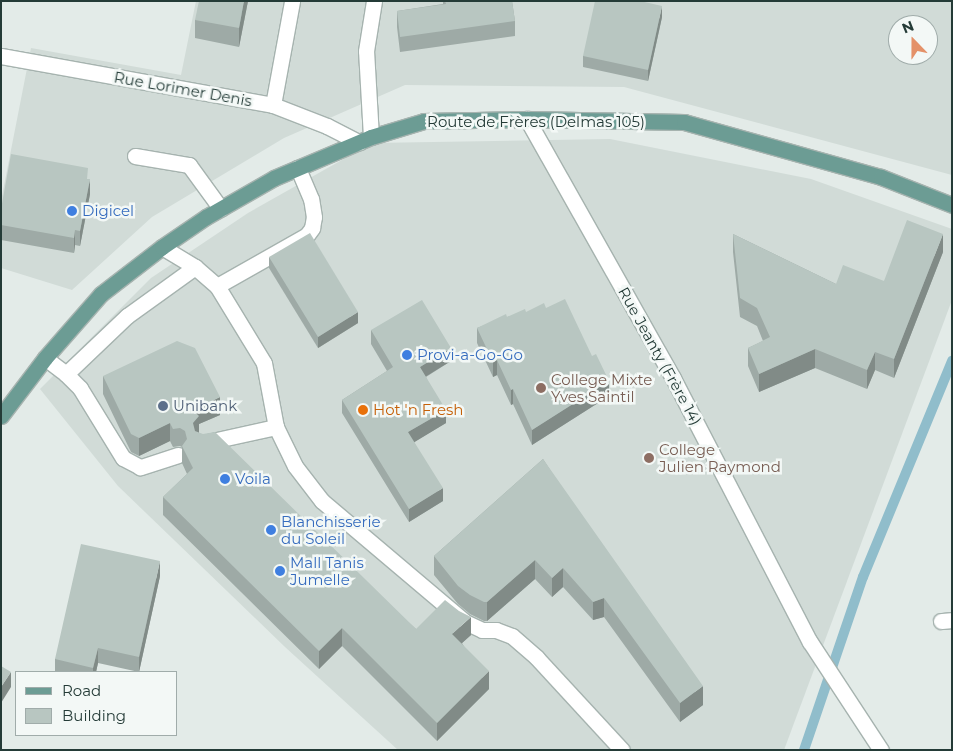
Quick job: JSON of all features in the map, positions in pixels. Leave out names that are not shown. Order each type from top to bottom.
[{"type":"main road","name":"Route de Frères (Delmas 105)","points":[[1,416],[45,358],[101,294],[162,247],[274,178],[365,139],[424,121],[527,119],[684,122],[881,177],[952,205]]},
{"type":"street","points":[[273,105],[292,1]]},
{"type":"street","points":[[365,139],[366,51],[374,1]]},
{"type":"street","name":"Rue Lorimer Denis","points":[[1,56],[273,105],[365,139]]},
{"type":"street","name":"Rue Jeanty (Frère 14)","points":[[527,119],[672,378],[810,642],[881,750]]},
{"type":"street","points":[[135,156],[189,165],[221,209]]},
{"type":"street","points":[[217,286],[307,235],[312,228],[314,217],[311,199],[298,168]]},
{"type":"street","points":[[162,247],[195,267],[217,286],[264,363],[276,427],[295,466],[322,501],[466,622],[482,630],[496,630],[512,636],[537,658],[622,750]]},
{"type":"street","points":[[66,374],[127,316],[195,267]]},
{"type":"street","points":[[45,358],[66,374],[80,388],[123,458],[140,467],[178,455]]},
{"type":"street","points":[[202,443],[276,427]]},
{"type":"shaded area","points":[[196,1],[952,1],[952,175],[624,87],[405,85],[284,138],[152,217],[72,290],[1,268],[1,201],[31,48],[181,75]]},
{"type":"shaded area","points":[[610,139],[811,179],[952,229],[952,300],[784,750],[398,750],[285,647],[118,486],[40,389],[151,278],[248,213],[372,143]]},
{"type":"building","points":[[199,1],[244,1],[239,28],[195,20]]},
{"type":"building","points":[[445,1],[512,1],[515,21],[400,37],[397,11],[446,4]]},
{"type":"building","points":[[595,1],[640,1],[662,6],[648,70],[583,56]]},
{"type":"building","points":[[11,154],[88,168],[87,179],[90,179],[80,231],[75,230],[74,238],[1,225],[1,209]]},
{"type":"building","points":[[907,220],[943,234],[894,359],[875,352],[867,370],[815,349],[759,374],[748,348],[770,337],[757,308],[740,298],[733,234],[836,284],[843,265],[884,281]]},
{"type":"building","points":[[310,233],[358,312],[318,337],[269,257]]},
{"type":"building","points":[[565,299],[592,356],[596,354],[609,381],[532,430],[513,389],[511,390],[497,360],[493,362],[477,328],[506,314],[507,317],[525,309],[526,312],[544,303],[546,308]]},
{"type":"building","points":[[422,300],[451,348],[420,367],[446,410],[408,432],[443,488],[409,509],[342,400],[393,367],[371,330]]},
{"type":"building","name":"Mall Tanis Jumelle","points":[[177,341],[195,348],[220,397],[193,410],[199,416],[193,423],[195,431],[203,434],[215,432],[416,629],[445,600],[459,611],[471,617],[452,634],[489,671],[437,723],[342,628],[319,651],[163,497],[193,468],[182,446],[187,439],[185,431],[180,428],[173,429],[170,423],[139,438],[131,434],[103,376]]},
{"type":"building","points":[[543,459],[703,686],[680,703],[604,598],[593,602],[563,568],[552,578],[535,560],[487,602],[484,602],[458,586],[434,556]]},
{"type":"building","points":[[81,544],[160,561],[139,657],[98,648],[93,668],[55,659]]},
{"type":"building","points":[[1,666],[11,672],[1,687]]},
{"type":"waterway","points":[[804,750],[863,577],[952,361]]},
{"type":"place","name":"Digicel","points":[[72,211]]},
{"type":"place","name":"Provi-a-Go-Go","points":[[407,355]]},
{"type":"place","name":"College Mixte Yves Saintil","points":[[541,388]]},
{"type":"place","name":"Unibank","points":[[163,406]]},
{"type":"place","name":"Hot 'n Fresh","points":[[363,410]]},
{"type":"place","name":"College Julien Raymond","points":[[649,458]]},
{"type":"place","name":"Voila","points":[[225,479]]},
{"type":"place","name":"Blanchisserie du Soleil","points":[[271,530]]},
{"type":"place","name":"Mall Tanis Jumelle","points":[[280,571]]}]
